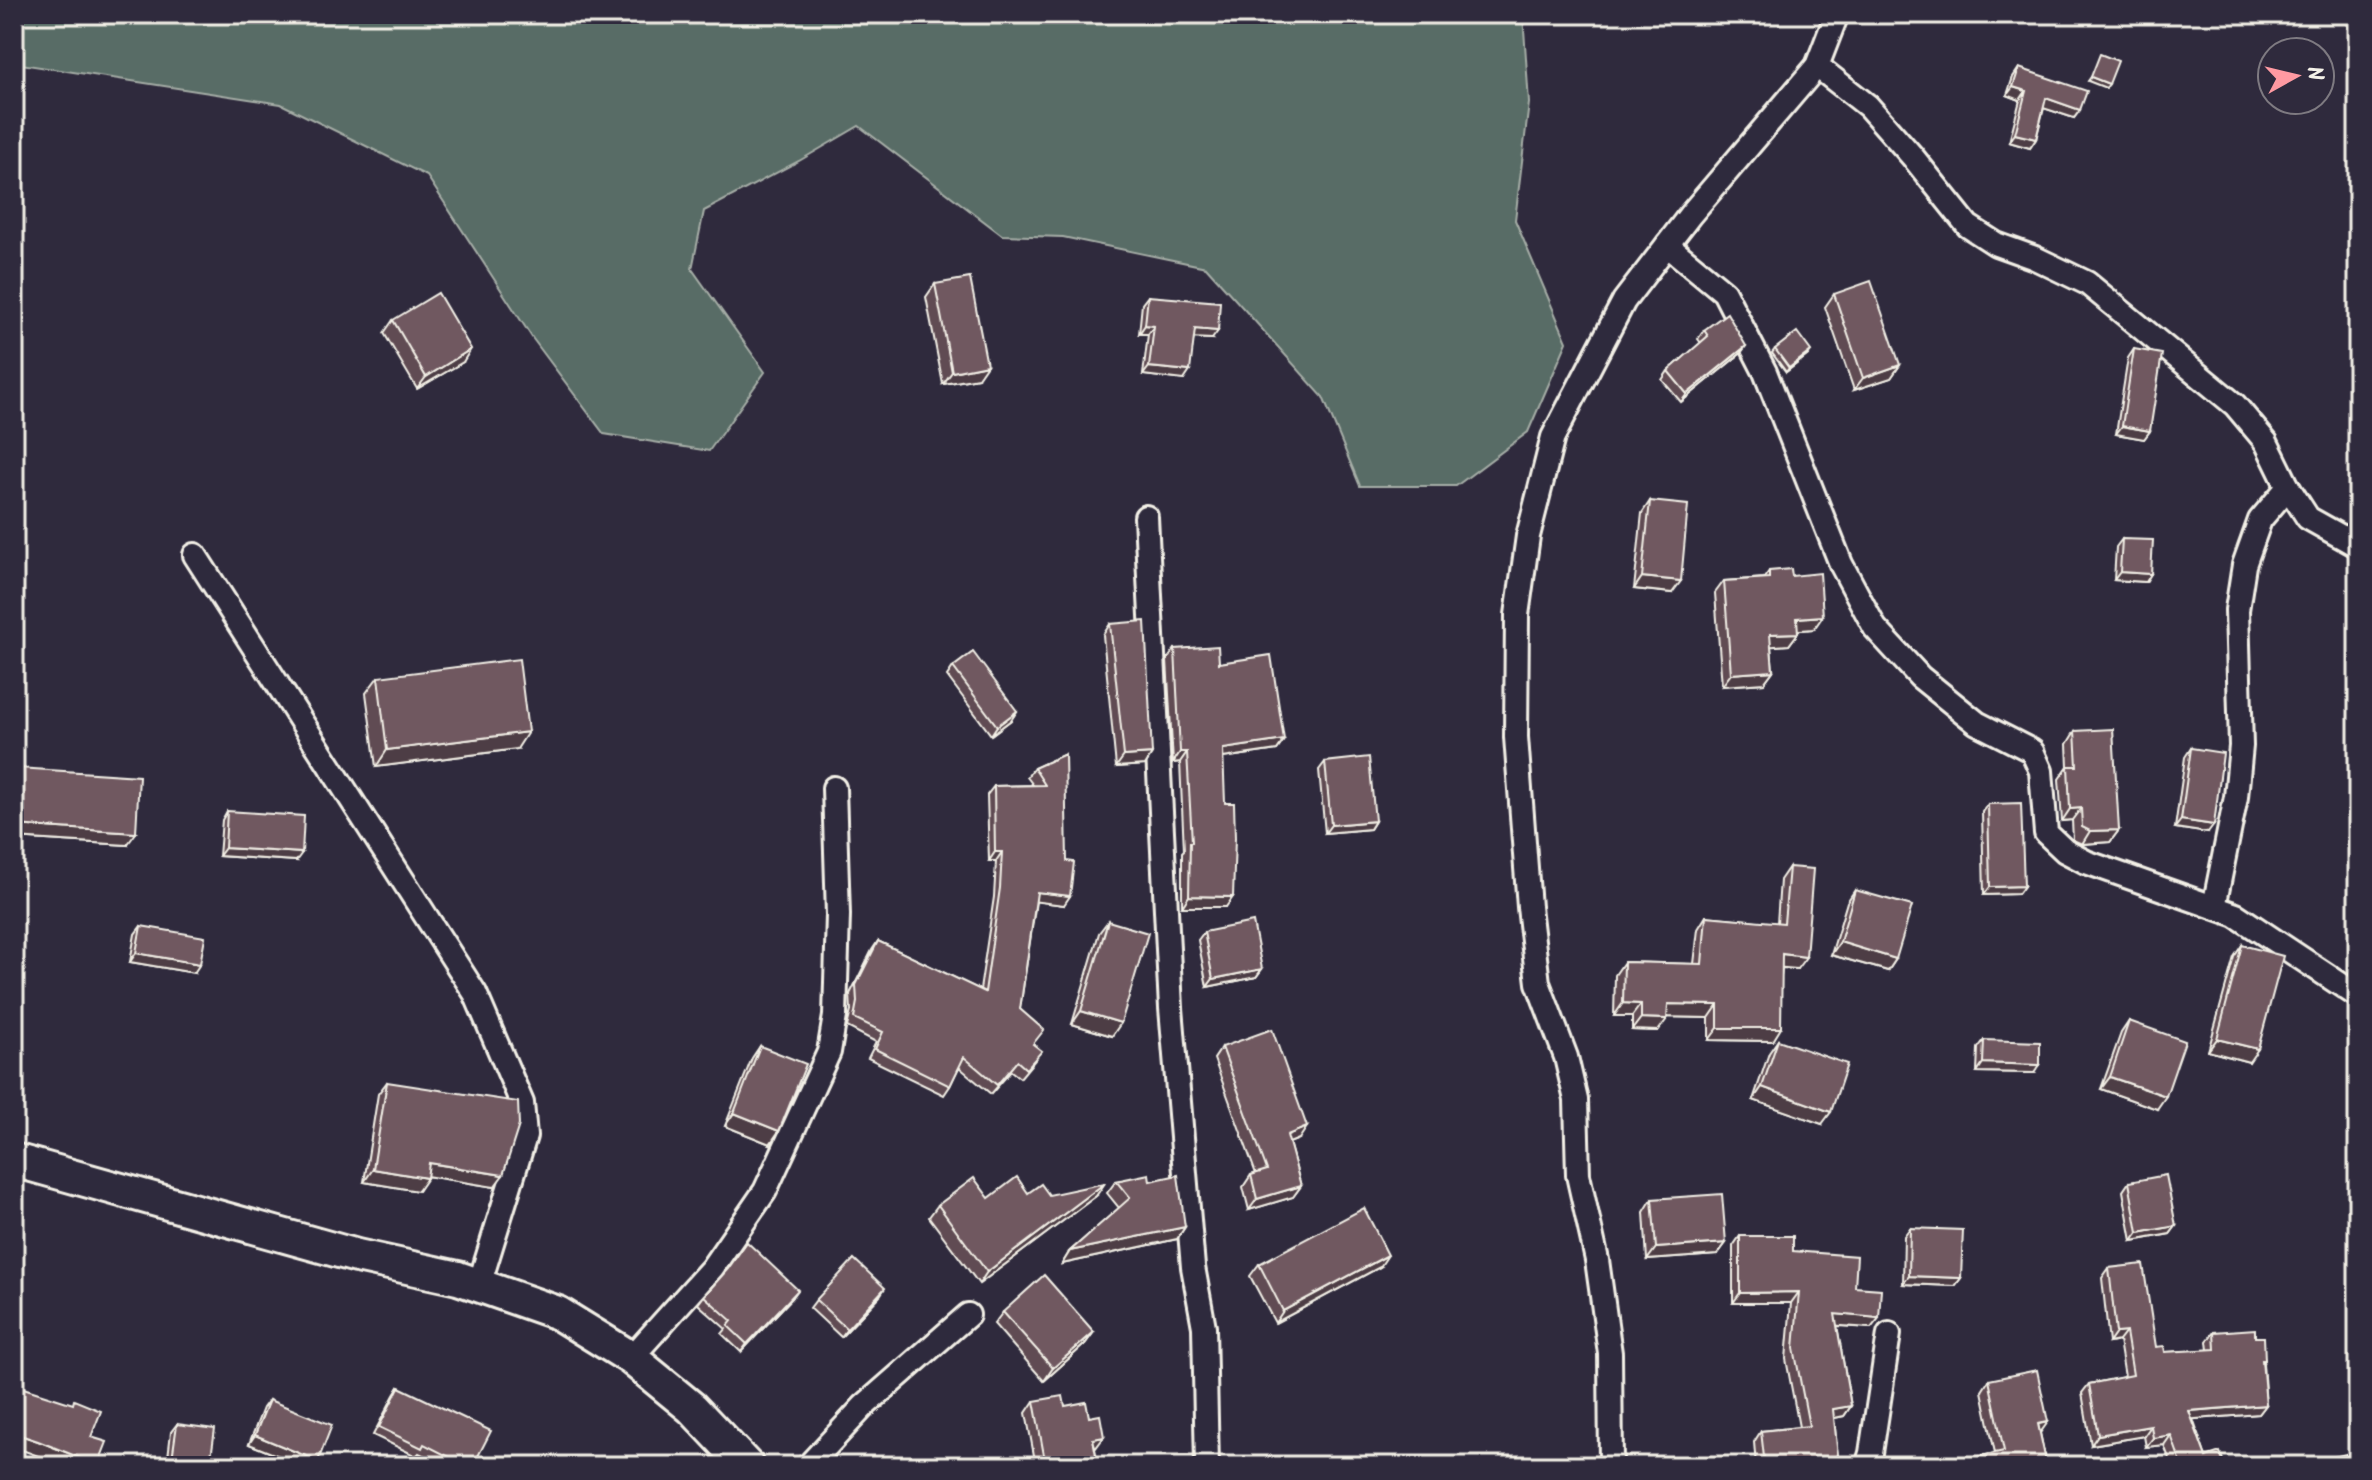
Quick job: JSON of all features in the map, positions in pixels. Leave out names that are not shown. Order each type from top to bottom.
[{"type":"main road","points":[[14,1160],[357,1256],[458,1278],[558,1313],[631,1358],[692,1408],[747,1466]]},
{"type":"street","points":[[1611,1466],[1610,1353],[1597,1260],[1578,1175],[1576,1100],[1566,1057],[1538,983],[1529,907],[1516,737],[1517,615],[1528,536],[1553,437],[1624,301],[1817,66],[1837,14]]},
{"type":"street","points":[[1817,66],[1868,106],[1968,226],[1996,244],[2035,258],[2087,283],[2235,405],[2266,442],[2288,487],[2308,518],[2358,546]]},
{"type":"street","points":[[1667,245],[1724,292],[1765,372],[1841,564],[1875,628],[1920,677],[1977,723],[2032,751],[2041,771],[2046,833],[2065,851],[2086,862],[2236,915],[2358,996]]},
{"type":"street","points":[[2214,907],[2236,797],[2241,746],[2237,610],[2244,565],[2260,520],[2288,487]]},
{"type":"street","points":[[1146,517],[1171,1008],[1193,1267],[1204,1327],[1207,1466]]},
{"type":"street","points":[[195,555],[475,993],[522,1103],[525,1136],[479,1285]]},
{"type":"street","points":[[631,1358],[712,1268],[765,1191],[829,1052],[835,1016],[838,915],[834,788]]},
{"type":"street","points":[[808,1466],[864,1406],[968,1315]]},
{"type":"street","points":[[1867,1466],[1889,1334]]},
{"type":"green space","points":[[14,14],[1523,14],[1529,103],[1515,220],[1567,342],[1528,432],[1456,486],[1360,486],[1323,397],[1206,267],[1063,237],[1002,235],[859,126],[704,211],[692,269],[765,372],[709,451],[604,434],[533,339],[427,176],[281,104],[14,63]]},
{"type":"building","points":[[2100,54],[2118,61],[2109,84],[2091,77]]},
{"type":"building","points":[[2019,68],[2087,91],[2080,110],[2046,98],[2036,139],[2015,134],[2026,91],[2013,87]]},
{"type":"building","points":[[970,278],[987,365],[952,372],[935,284]]},
{"type":"building","points":[[1871,281],[1900,365],[1863,378],[1834,294]]},
{"type":"building","points":[[438,293],[471,349],[426,377],[393,320]]},
{"type":"building","points":[[1148,296],[1220,302],[1218,331],[1195,329],[1190,371],[1149,367],[1154,326],[1145,325]]},
{"type":"building","points":[[1727,313],[1746,346],[1687,394],[1668,371],[1708,336],[1704,330]]},
{"type":"building","points":[[1797,332],[1811,351],[1789,368],[1775,349]]},
{"type":"building","points":[[2134,349],[2162,354],[2150,431],[2122,426]]},
{"type":"building","points":[[1650,501],[1688,505],[1681,581],[1642,577]]},
{"type":"building","points":[[2122,539],[2153,540],[2151,574],[2120,572]]},
{"type":"building","points":[[1791,569],[1792,576],[1820,573],[1823,616],[1797,618],[1798,633],[1770,634],[1773,671],[1731,674],[1724,581],[1769,578],[1769,571]]},
{"type":"building","points":[[1145,621],[1152,754],[1124,756],[1110,624]]},
{"type":"building","points":[[1218,646],[1219,663],[1271,655],[1284,740],[1223,749],[1225,803],[1234,803],[1233,897],[1189,896],[1192,842],[1187,752],[1180,752],[1175,649]]},
{"type":"building","points":[[973,652],[1017,711],[997,726],[953,667]]},
{"type":"building","points":[[519,659],[528,732],[387,750],[378,677]]},
{"type":"building","points":[[2113,729],[2119,830],[2090,831],[2082,827],[2081,808],[2070,809],[2068,766],[2077,766],[2075,731]]},
{"type":"building","points":[[2191,748],[2223,753],[2214,825],[2181,820]]},
{"type":"building","points":[[1065,754],[1067,861],[1074,862],[1070,896],[1037,892],[1020,1009],[1044,1030],[1033,1044],[1042,1051],[1026,1069],[1017,1061],[997,1085],[964,1057],[950,1086],[875,1049],[883,1032],[854,1018],[856,985],[878,941],[985,992],[1002,852],[995,852],[994,786],[1045,785],[1034,768]]},
{"type":"building","points":[[1369,757],[1375,821],[1331,825],[1325,762]]},
{"type":"building","points":[[18,768],[139,776],[136,833],[14,825]]},
{"type":"building","points":[[2021,803],[2024,886],[1990,887],[1988,804]]},
{"type":"building","points":[[227,811],[304,816],[302,853],[225,848]]},
{"type":"building","points":[[1789,867],[1813,869],[1806,957],[1782,954],[1781,1028],[1718,1028],[1718,1005],[1668,1004],[1667,1019],[1641,1018],[1641,1004],[1623,1003],[1624,962],[1702,964],[1706,916],[1784,923]]},
{"type":"building","points":[[1855,890],[1912,906],[1896,959],[1840,942]]},
{"type":"building","points":[[1108,921],[1148,933],[1121,1023],[1081,1011]]},
{"type":"building","points":[[1253,922],[1262,969],[1213,979],[1204,932]]},
{"type":"building","points":[[141,926],[205,937],[200,964],[136,953]]},
{"type":"building","points":[[2242,945],[2283,956],[2258,1049],[2217,1039]]},
{"type":"building","points":[[2129,1021],[2185,1041],[2166,1096],[2110,1077]]},
{"type":"building","points":[[1272,1029],[1307,1127],[1287,1135],[1301,1186],[1257,1199],[1251,1175],[1267,1170],[1222,1047]]},
{"type":"building","points":[[1778,1040],[1847,1064],[1831,1112],[1762,1087]]},
{"type":"building","points":[[1984,1040],[2040,1042],[2040,1065],[1983,1063]]},
{"type":"building","points":[[760,1046],[806,1064],[779,1131],[734,1113]]},
{"type":"building","points":[[387,1082],[518,1102],[519,1125],[503,1175],[429,1163],[427,1178],[373,1169]]},
{"type":"building","points":[[1149,1174],[1150,1181],[1178,1175],[1185,1227],[1070,1251],[1130,1198],[1116,1181]]},
{"type":"building","points":[[2166,1175],[2176,1226],[2138,1233],[2129,1182]]},
{"type":"building","points":[[1017,1177],[1028,1193],[1041,1184],[1049,1195],[1105,1183],[987,1272],[938,1205],[974,1178],[989,1198]]},
{"type":"building","points":[[1722,1194],[1726,1243],[1656,1248],[1652,1199]]},
{"type":"building","points":[[1364,1208],[1388,1255],[1283,1311],[1259,1264]]},
{"type":"building","points":[[1910,1228],[1963,1230],[1961,1278],[1909,1276]]},
{"type":"building","points":[[1740,1236],[1793,1236],[1793,1251],[1857,1256],[1855,1287],[1881,1289],[1879,1318],[1835,1314],[1851,1406],[1833,1409],[1839,1466],[1765,1466],[1761,1431],[1809,1426],[1794,1348],[1799,1292],[1740,1293]]},
{"type":"building","points":[[747,1242],[798,1290],[747,1344],[728,1326],[732,1321],[704,1296]]},
{"type":"building","points":[[854,1259],[885,1288],[847,1329],[816,1300]]},
{"type":"building","points":[[2143,1264],[2156,1347],[2164,1346],[2165,1352],[2215,1349],[2214,1332],[2255,1329],[2255,1337],[2264,1337],[2265,1360],[2262,1360],[2266,1405],[2189,1411],[2206,1457],[2220,1452],[2225,1466],[2182,1466],[2171,1435],[2153,1438],[2151,1426],[2098,1435],[2089,1384],[2133,1375],[2126,1332],[2116,1333],[2109,1268]]},
{"type":"building","points":[[1044,1275],[1094,1332],[1053,1368],[1003,1312]]},
{"type":"building","points":[[2037,1370],[2048,1422],[2038,1424],[2047,1466],[1979,1466],[1977,1457],[2004,1451],[1989,1380]]},
{"type":"building","points":[[14,1385],[73,1404],[74,1400],[101,1411],[91,1437],[107,1442],[98,1465],[14,1433]]},
{"type":"building","points":[[399,1387],[491,1431],[473,1466],[467,1466],[424,1444],[422,1448],[379,1427]]},
{"type":"building","points":[[1063,1396],[1065,1406],[1086,1402],[1089,1417],[1100,1415],[1104,1437],[1093,1439],[1098,1466],[1046,1466],[1034,1401]]},
{"type":"building","points":[[269,1400],[332,1425],[318,1461],[255,1435]]},
{"type":"building","points":[[177,1424],[215,1429],[210,1464],[172,1459]]},
{"type":"building","points":[[2346,1454],[2349,1466],[2302,1466],[2302,1465]]}]
